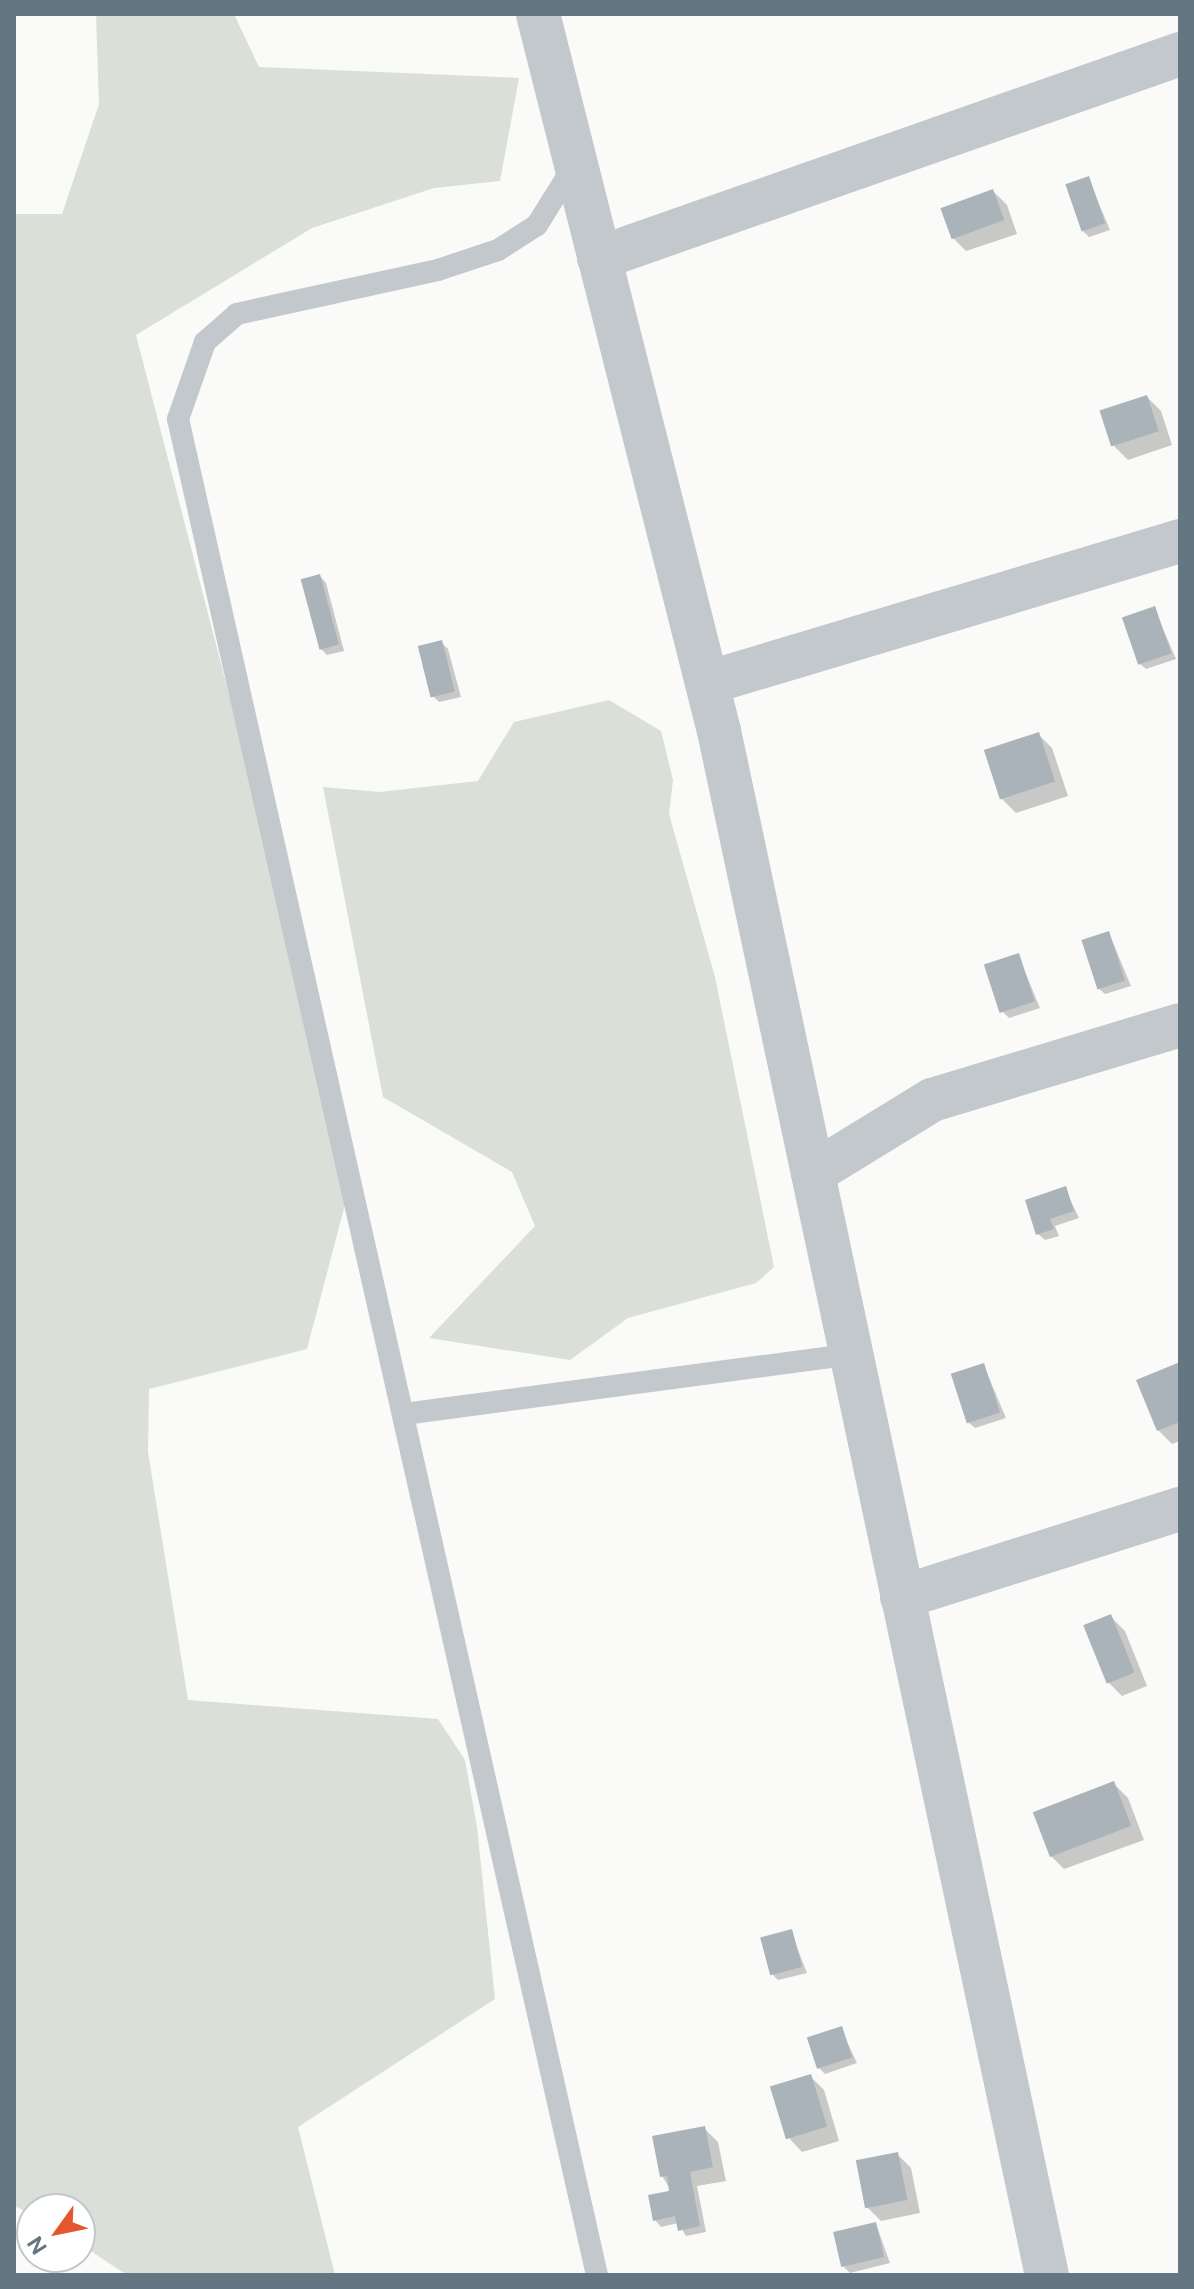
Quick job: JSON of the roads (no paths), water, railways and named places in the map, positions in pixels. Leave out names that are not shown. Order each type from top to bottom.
[{"type":"street","points":[[538,14],[707,683],[1047,2275]]},
{"type":"street","points":[[599,258],[1180,54]]},
{"type":"street","points":[[707,683],[1180,541]]},
{"type":"street","points":[[813,1173],[932,1100],[1180,1025]]},
{"type":"street","points":[[902,1597],[1180,1509]]},
{"type":"lane","points":[[576,163],[537,225],[498,250],[438,270],[237,314],[205,342],[178,419],[597,2275]]},
{"type":"lane","points":[[404,1414],[851,1354]]}]
